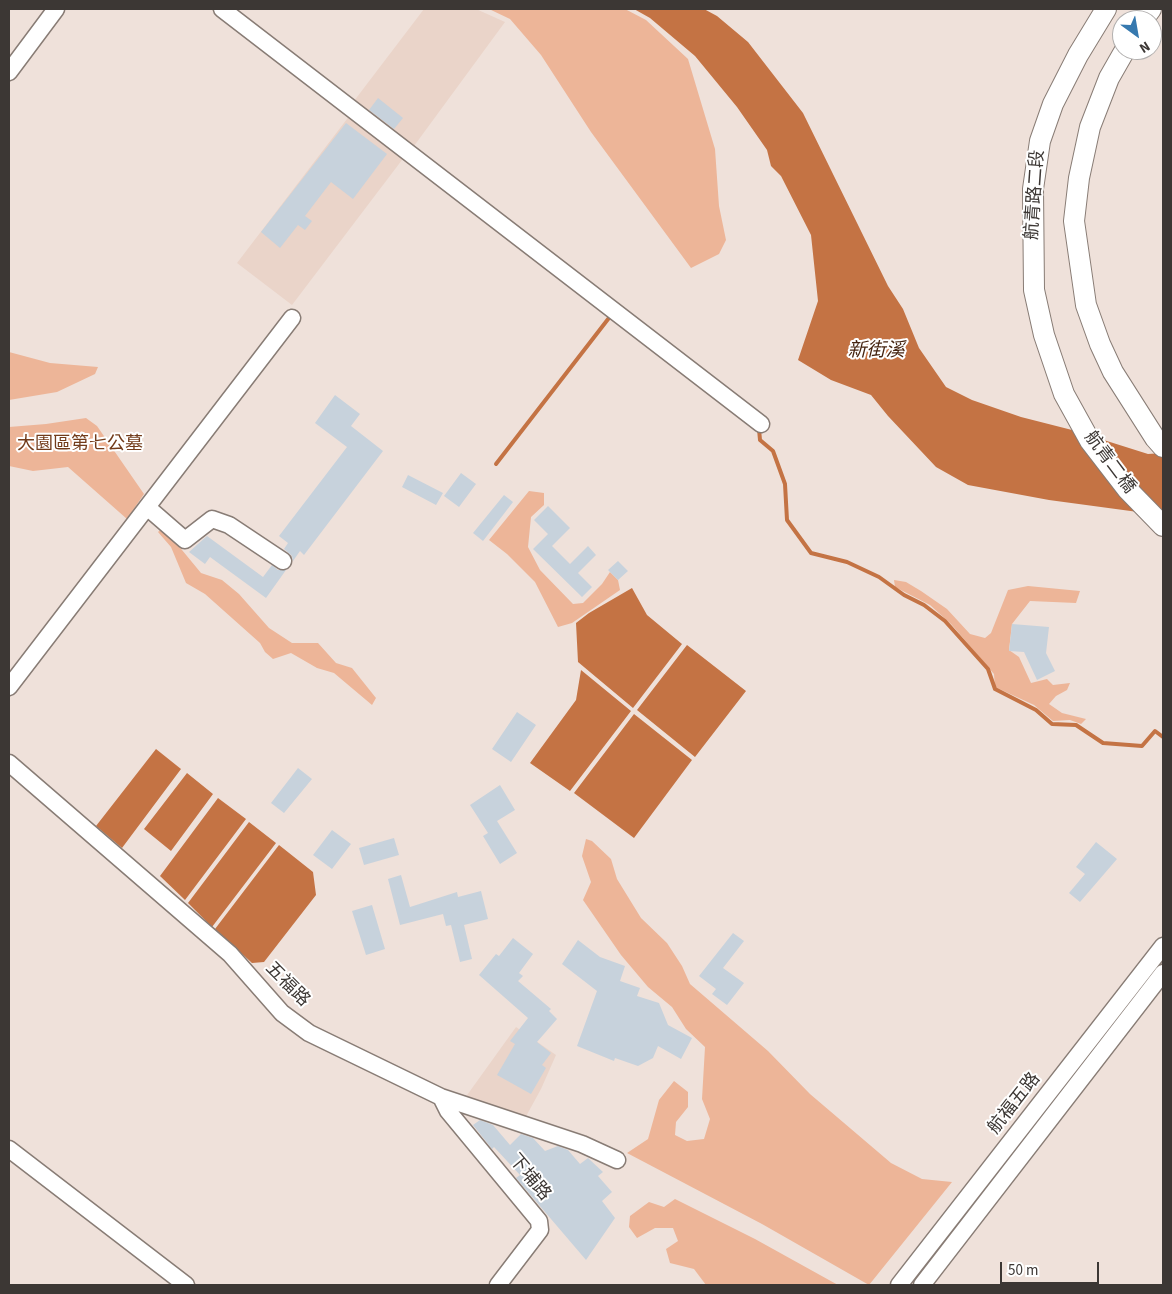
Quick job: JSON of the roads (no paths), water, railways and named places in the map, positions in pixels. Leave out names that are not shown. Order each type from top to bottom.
[{"type":"street","points":[[9,72],[56,9]]},
{"type":"street","points":[[222,9],[761,424]]},
{"type":"street","name":"航青路二段","points":[[1064,394],[1044,335],[1034,290],[1033,189],[1040,141],[1053,104],[1078,55],[1106,9]]},
{"type":"street","points":[[1119,60],[1109,78],[1090,126],[1079,178],[1074,221],[1086,305],[1113,372],[1163,447]]},
{"type":"street","points":[[9,687],[292,318]]},
{"type":"street","name":"航青二橋","points":[[1064,394],[1096,449],[1127,489],[1163,526]]},
{"type":"street","points":[[147,507],[185,540],[212,519],[229,525],[283,561]]},
{"type":"street","name":"五福路","points":[[9,763],[230,954],[282,1013],[309,1033],[441,1098],[582,1144],[617,1160]]},
{"type":"street","name":"航福五路","points":[[899,1285],[1163,946]]},
{"type":"street","points":[[922,1285],[1163,974]]},
{"type":"street","name":"下埔路","points":[[441,1098],[448,1111],[539,1221],[540,1230],[498,1285]]},
{"type":"street","points":[[9,1149],[186,1285]]},
{"type":"water","name":"新街溪","points":[[634,9],[704,9],[717,16],[748,42],[803,113],[888,286],[903,309],[919,348],[946,387],[972,400],[1021,417],[1072,430],[1148,454],[1163,453],[1163,511],[1138,512],[1049,500],[968,485],[936,467],[871,395],[831,380],[798,360],[818,301],[811,235],[781,176],[771,166],[767,150],[737,107],[695,56],[650,18]]},
{"type":"water","points":[[632,588],[647,615],[682,644],[633,708],[578,662],[576,623],[589,613]]},
{"type":"water","points":[[687,645],[746,691],[695,757],[637,710]]},
{"type":"water","points":[[581,670],[631,711],[570,791],[530,763],[576,700]]},
{"type":"water","points":[[634,714],[692,760],[634,838],[574,793]]},
{"type":"water","points":[[156,749],[181,769],[122,848],[96,826]]},
{"type":"water","points":[[187,773],[213,794],[171,851],[144,829]]},
{"type":"water","points":[[218,798],[246,819],[185,900],[160,876]]},
{"type":"water","points":[[249,822],[276,843],[212,927],[188,903]]},
{"type":"water","points":[[279,845],[313,872],[316,895],[264,962],[252,963],[215,929]]},
{"type":"waterway","points":[[496,464],[612,314]]},
{"type":"waterway","points":[[759,429],[760,440],[773,451],[785,484],[787,520],[811,553],[847,562],[879,577],[904,595],[924,605],[945,621],[988,669],[995,689],[1036,710],[1052,724],[1076,725],[1103,743],[1142,746],[1155,731],[1163,737]]},
{"type":"park label","name":"大園區第七公墓","points":[[80,445]]}]
